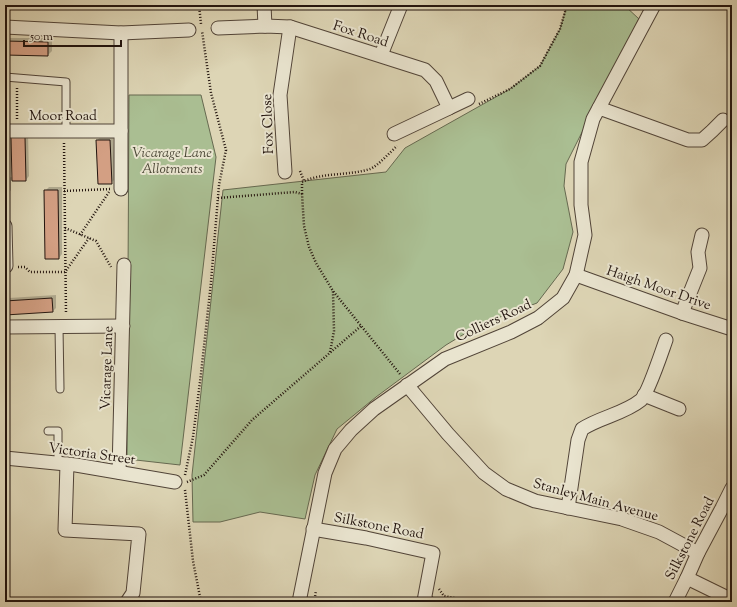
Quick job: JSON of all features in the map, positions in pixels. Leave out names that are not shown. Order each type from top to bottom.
[{"type":"street","points":[[264,5],[265,26]]},
{"type":"street","points":[[381,56],[401,5]]},
{"type":"street","name":"Colliers Road","points":[[299,602],[325,473],[335,450],[351,430],[374,409],[445,359],[511,332],[538,318],[563,298],[576,275],[585,235],[581,205],[581,162],[592,119],[651,6]]},
{"type":"street","name":"Fox Road","points":[[218,28],[265,26],[290,27],[405,65],[425,70],[436,81],[449,108]]},
{"type":"street","points":[[5,27],[121,33],[196,30]]},
{"type":"street","name":"Fox Close","points":[[285,172],[280,95],[290,27]]},
{"type":"street","points":[[116,189],[121,131],[121,33]]},
{"type":"street","points":[[394,134],[468,99]]},
{"type":"street","points":[[598,108],[688,140],[702,140],[723,120]]},
{"type":"street","name":"Moor Road","points":[[11,131],[121,131]]},
{"type":"street","points":[[5,226],[6,266]]},
{"type":"street","points":[[682,313],[700,268],[698,252],[702,235]]},
{"type":"street","name":"Vicarage Lane","points":[[118,266],[123,326],[119,472]]},
{"type":"street","name":"Haigh Moor Drive","points":[[576,275],[732,330]]},
{"type":"street","points":[[6,327],[123,326]]},
{"type":"street","points":[[568,508],[578,440],[582,429],[599,419],[630,406],[642,399],[666,340]]},
{"type":"street","name":"Stanley Main Avenue","points":[[407,385],[448,434],[484,473],[506,489],[535,501],[622,519],[659,532],[698,552]]},
{"type":"street","points":[[644,395],[679,409]]},
{"type":"street","name":"Victoria Street","points":[[6,458],[63,464],[179,482]]},
{"type":"street","points":[[63,464],[65,530],[139,534],[133,594],[127,602]]},
{"type":"street","name":"Silkstone Road","points":[[675,602],[688,578],[698,552],[722,508],[729,485]]},
{"type":"street","name":"Silkstone Road","points":[[313,529],[366,538],[433,553],[424,601],[428,602]]},
{"type":"street","points":[[688,578],[732,600]]},
{"type":"lane","points":[[5,77],[66,82],[65,131]]},
{"type":"lane","points":[[60,390],[63,326]]},
{"type":"lane","points":[[48,431],[58,431],[63,464]]},
{"type":"path","points":[[199,5],[196,30],[226,150],[219,185],[201,374],[192,438],[179,482],[201,602]]},
{"type":"path","points":[[11,131],[16,78]]},
{"type":"path","points":[[63,326],[65,272],[65,131]]},
{"type":"path","points":[[300,171],[304,181]]},
{"type":"path","points":[[64,191],[116,189]]},
{"type":"path","points":[[80,235],[116,189]]},
{"type":"path","points":[[218,198],[295,192],[302,194],[304,226],[309,247],[316,263],[333,291],[400,374],[405,371]]},
{"type":"path","points":[[65,228],[96,241],[118,266]]},
{"type":"path","points":[[65,272],[89,238]]},
{"type":"path","points":[[6,266],[24,267],[30,272],[65,272]]},
{"type":"path","points":[[330,352],[334,330],[333,291]]},
{"type":"path","points":[[179,482],[191,481],[204,475],[252,420],[361,326]]},
{"type":"path","points":[[6,327],[6,458]]},
{"type":"path","points":[[729,485],[732,470]]},
{"type":"green space","points":[[624,5],[639,19],[566,164],[564,186],[573,232],[563,269],[537,303],[479,325],[446,345],[376,397],[337,429],[315,475],[305,519],[260,512],[220,522],[193,522],[192,475],[223,190],[386,172],[405,148],[510,89],[540,66],[560,29],[567,6]]},
{"type":"green space","name":"Vicarage Lane Allotments","points":[[129,95],[201,95],[216,157],[180,465],[127,459]]},
{"type":"building","points":[[5,41],[48,42],[48,56],[5,55]]},
{"type":"building","points":[[5,96],[7,96],[7,110],[5,110]]},
{"type":"building","points":[[11,137],[25,137],[26,181],[12,181]]},
{"type":"building","points":[[96,140],[110,140],[112,184],[98,184]]},
{"type":"building","points":[[5,181],[8,181],[8,195],[5,195]]},
{"type":"building","points":[[44,190],[58,190],[59,259],[45,259]]},
{"type":"building","points":[[52,298],[53,312],[5,315],[5,301]]}]
